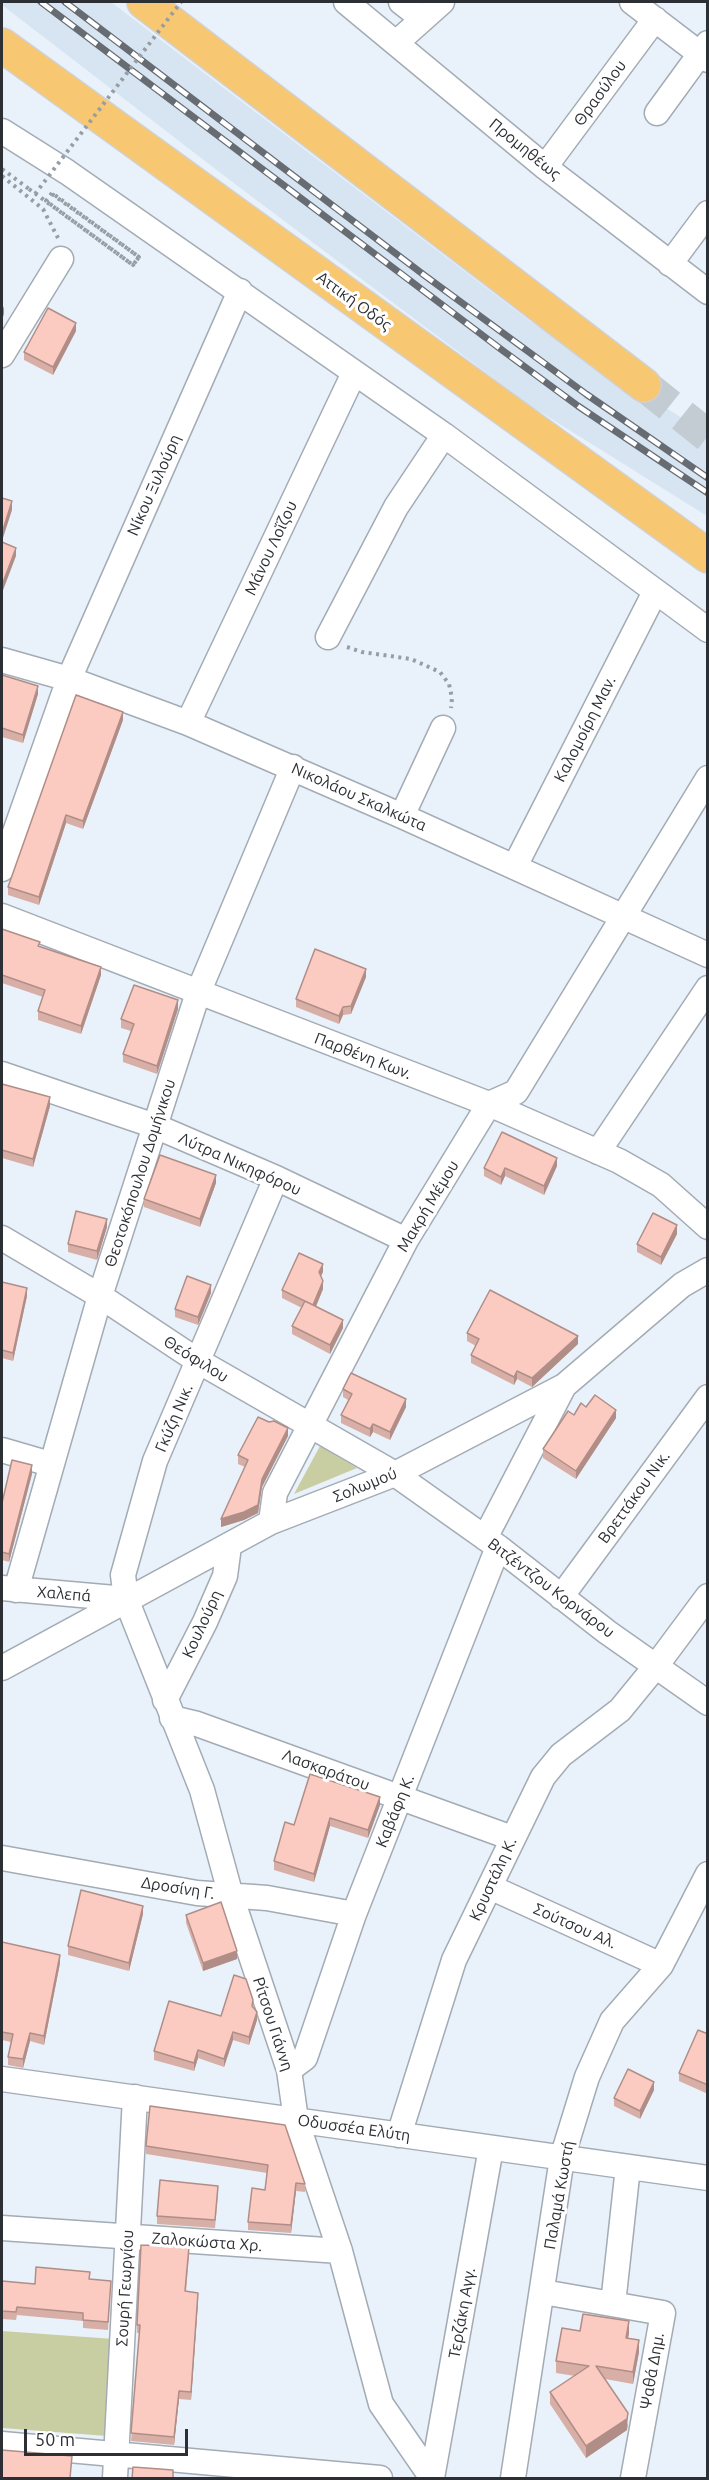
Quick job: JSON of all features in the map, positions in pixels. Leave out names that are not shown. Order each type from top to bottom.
[{"type":"highway","points":[[144,2],[644,385]]},
{"type":"highway","name":"Αττική Οδός","points":[[2,45],[708,556]]},
{"type":"street","name":"Προμηθέως","points":[[346,2],[546,167],[708,292]]},
{"type":"street","points":[[401,2],[423,19]]},
{"type":"street","points":[[396,43],[442,2]]},
{"type":"street","points":[[632,2],[705,52],[657,113]]},
{"type":"street","name":"Θρασύλου","points":[[546,167],[655,19]]},
{"type":"street","points":[[2,131],[67,172],[444,435],[708,630]]},
{"type":"street","points":[[670,264],[708,213]]},
{"type":"street","points":[[2,355],[61,259]]},
{"type":"street","name":"Νίκου Ξυλούρη","points":[[2,869],[69,680],[240,291]]},
{"type":"street","name":"Μάνου Λοΐζου","points":[[188,723],[354,373]]},
{"type":"street","points":[[328,637],[396,507],[444,435]]},
{"type":"street","name":"Καλομοίρη Μαν.","points":[[514,866],[655,592]]},
{"type":"street","name":"Νικολάου Σκαλκώτα","points":[[2,660],[69,680],[188,723],[293,767],[708,955]]},
{"type":"street","points":[[402,816],[443,728]]},
{"type":"street","name":"Θεοτοκόπουλου Δομήνικου","points":[[9,1589],[50,1464],[100,1296],[198,993],[293,767]]},
{"type":"street","points":[[489,1104],[516,1092],[708,778]]},
{"type":"street","name":"Παρθένη Κων.","points":[[2,916],[489,1104],[598,1152],[661,1185],[707,1225]]},
{"type":"street","points":[[598,1152],[708,988]]},
{"type":"street","name":"Λύτρα Νικηφόρου","points":[[2,1074],[155,1126],[276,1178],[406,1240]]},
{"type":"street","name":"Μακρή Μέμου","points":[[271,1522],[275,1493],[406,1240],[489,1104]]},
{"type":"street","name":"Γκύζη Νικ.","points":[[126,1599],[123,1575],[155,1461],[276,1178]]},
{"type":"street","name":"Θεόφιλου","points":[[2,1238],[100,1296],[198,1361],[394,1474]]},
{"type":"street","name":"Σολωμού","points":[[2,1668],[271,1522],[394,1474],[564,1386],[681,1285],[708,1270]]},
{"type":"street","name":"Καβάφη Κ.","points":[[289,2070],[305,2058],[354,1914],[401,1796],[491,1543],[564,1386]]},
{"type":"street","name":"Βρεττάκου Νικ.","points":[[561,1597],[708,1397]]},
{"type":"street","points":[[2,1450],[50,1464]]},
{"type":"street","name":"Βιτζέντζου Κορνάρου","points":[[394,1474],[708,1703]]},
{"type":"street","name":"Κουλούρη","points":[[168,1709],[225,1576],[229,1546]]},
{"type":"street","name":"Χαλεπά","points":[[9,1589],[126,1599]]},
{"type":"street","name":"Κρυστάλη Κ.","points":[[399,2135],[454,1960],[543,1777],[561,1755],[620,1710],[708,1596]]},
{"type":"street","name":"Ρίτσου Γιάννη","points":[[126,1599],[202,1790],[231,1896],[289,2070],[296,2120],[340,2251],[381,2404],[432,2478]]},
{"type":"street","name":"Λασκαράτου","points":[[168,1709],[197,1724],[512,1838]]},
{"type":"street","name":"Δροσίνη Γ.","points":[[2,1858],[197,1893],[267,1898],[354,1914]]},
{"type":"street","name":"Παλαμά Κωστή","points":[[513,2478],[562,2158],[587,2077],[612,2021],[661,1965],[708,1874]]},
{"type":"street","name":"Σούτσου Αλ.","points":[[490,1887],[661,1965]]},
{"type":"street","name":"Οδυσσέα Ελύτη","points":[[2,2079],[708,2178]]},
{"type":"street","name":"Σουρή Γεωργίου","points":[[115,2478],[135,2097]]},
{"type":"street","name":"Τερζάκη Αγγ.","points":[[432,2478],[491,2148]]},
{"type":"street","points":[[613,2304],[628,2167]]},
{"type":"street","name":"Ζαλοκώστα Χρ.","points":[[2,2228],[340,2251]]},
{"type":"street","name":"Ψαθά Δημ.","points":[[543,2292],[663,2313],[633,2478]]},
{"type":"street","points":[[2,2444],[380,2478]]},
{"type":"path","points":[[35,194],[180,2]]},
{"type":"path","points":[[2,169],[133,265],[139,257],[52,193],[46,201],[133,265],[139,258],[56,196]]},
{"type":"path","points":[[2,176],[37,203],[49,216],[62,247],[61,259]]},
{"type":"path","points":[[328,637],[362,652],[411,659],[440,672],[449,684],[452,698],[443,728]]},
{"type":"shaded area","points":[[2,2],[111,2],[530,321],[707,434],[707,516],[529,405],[231,181],[2,5]]},
{"type":"green space","points":[[320,1446],[357,1468],[294,1494]]},
{"type":"green space","points":[[2,2331],[114,2339],[107,2436],[2,2428]]},
{"type":"building","points":[[48,308],[76,323],[53,367],[24,352]]},
{"type":"building","points":[[2,498],[12,501],[2,533]]},
{"type":"building","points":[[2,542],[16,548],[2,585]]},
{"type":"building","points":[[2,675],[38,686],[23,735],[2,728]]},
{"type":"building","points":[[76,695],[123,712],[83,821],[66,815],[39,897],[8,887]]},
{"type":"building","points":[[2,929],[40,942],[38,946],[101,967],[81,1026],[38,1011],[45,990],[2,975]]},
{"type":"building","points":[[315,949],[366,969],[351,1006],[343,1007],[339,1016],[296,999]]},
{"type":"building","points":[[134,985],[178,1000],[157,1066],[123,1054],[134,1024],[121,1019]]},
{"type":"building","points":[[2,1084],[50,1097],[33,1159],[2,1150]]},
{"type":"building","points":[[502,1132],[557,1158],[544,1186],[505,1168],[501,1177],[484,1168]]},
{"type":"building","points":[[160,1155],[216,1175],[200,1219],[144,1199]]},
{"type":"building","points":[[76,1211],[107,1219],[97,1251],[68,1244]]},
{"type":"building","points":[[653,1213],[677,1225],[661,1257],[637,1244]]},
{"type":"building","points":[[299,1253],[323,1264],[319,1272],[323,1281],[313,1305],[282,1290]]},
{"type":"building","points":[[187,1276],[211,1285],[198,1317],[175,1309]]},
{"type":"building","points":[[2,1282],[27,1288],[13,1353],[2,1350]]},
{"type":"building","points":[[490,1290],[578,1336],[532,1378],[517,1371],[514,1377],[471,1355],[479,1339],[467,1333]]},
{"type":"building","points":[[305,1301],[343,1320],[330,1345],[292,1326]]},
{"type":"building","points":[[351,1373],[406,1399],[390,1432],[373,1424],[370,1429],[341,1415],[352,1394],[343,1389]]},
{"type":"building","points":[[595,1395],[616,1410],[576,1471],[543,1449],[568,1411],[574,1415],[581,1403],[586,1407]]},
{"type":"building","points":[[258,1417],[288,1428],[262,1479],[258,1505],[221,1519],[248,1460],[238,1455]]},
{"type":"building","points":[[12,1460],[32,1465],[9,1554],[2,1552],[2,1503]]},
{"type":"building","points":[[310,1774],[380,1797],[368,1830],[330,1818],[314,1874],[274,1861],[285,1822],[294,1825]]},
{"type":"building","points":[[81,1890],[143,1906],[129,1963],[68,1946]]},
{"type":"building","points":[[221,1902],[237,1951],[203,1963],[186,1915]]},
{"type":"building","points":[[2,1942],[60,1955],[44,2036],[30,2033],[23,2059],[8,2057],[13,2034],[2,2032]]},
{"type":"building","points":[[234,1975],[246,1979],[253,2000],[252,2006],[257,2012],[249,2037],[233,2032],[224,2059],[198,2050],[194,2063],[154,2051],[169,2001],[221,2016]]},
{"type":"building","points":[[698,2030],[708,2034],[708,2085],[679,2073]]},
{"type":"building","points":[[628,2069],[654,2082],[640,2111],[614,2098]]},
{"type":"building","points":[[150,2106],[285,2125],[305,2184],[296,2183],[291,2225],[248,2222],[252,2188],[265,2190],[268,2165],[146,2146]]},
{"type":"building","points":[[160,2180],[218,2186],[215,2220],[157,2216]]},
{"type":"building","points":[[141,2245],[189,2247],[185,2291],[198,2293],[191,2392],[179,2391],[174,2437],[131,2433],[140,2325],[137,2325]]},
{"type":"building","points":[[36,2267],[90,2272],[89,2279],[111,2281],[108,2322],[83,2320],[83,2313],[17,2307],[16,2312],[2,2311],[2,2281],[35,2284]]},
{"type":"building","points":[[583,2314],[629,2321],[626,2338],[639,2340],[633,2372],[596,2366],[628,2413],[627,2419],[586,2446],[550,2392],[589,2366],[556,2361],[562,2328],[580,2331]]},
{"type":"building","points":[[2,2450],[72,2456],[70,2478],[2,2478]]},
{"type":"building","points":[[133,2467],[173,2470],[173,2478],[132,2478]]},
{"type":"tunnel","points":[[644,385],[708,436]]},
{"type":"railway","points":[[41,2],[578,406],[708,493]]},
{"type":"railway","points":[[65,2],[424,275],[586,394],[708,478]]}]
